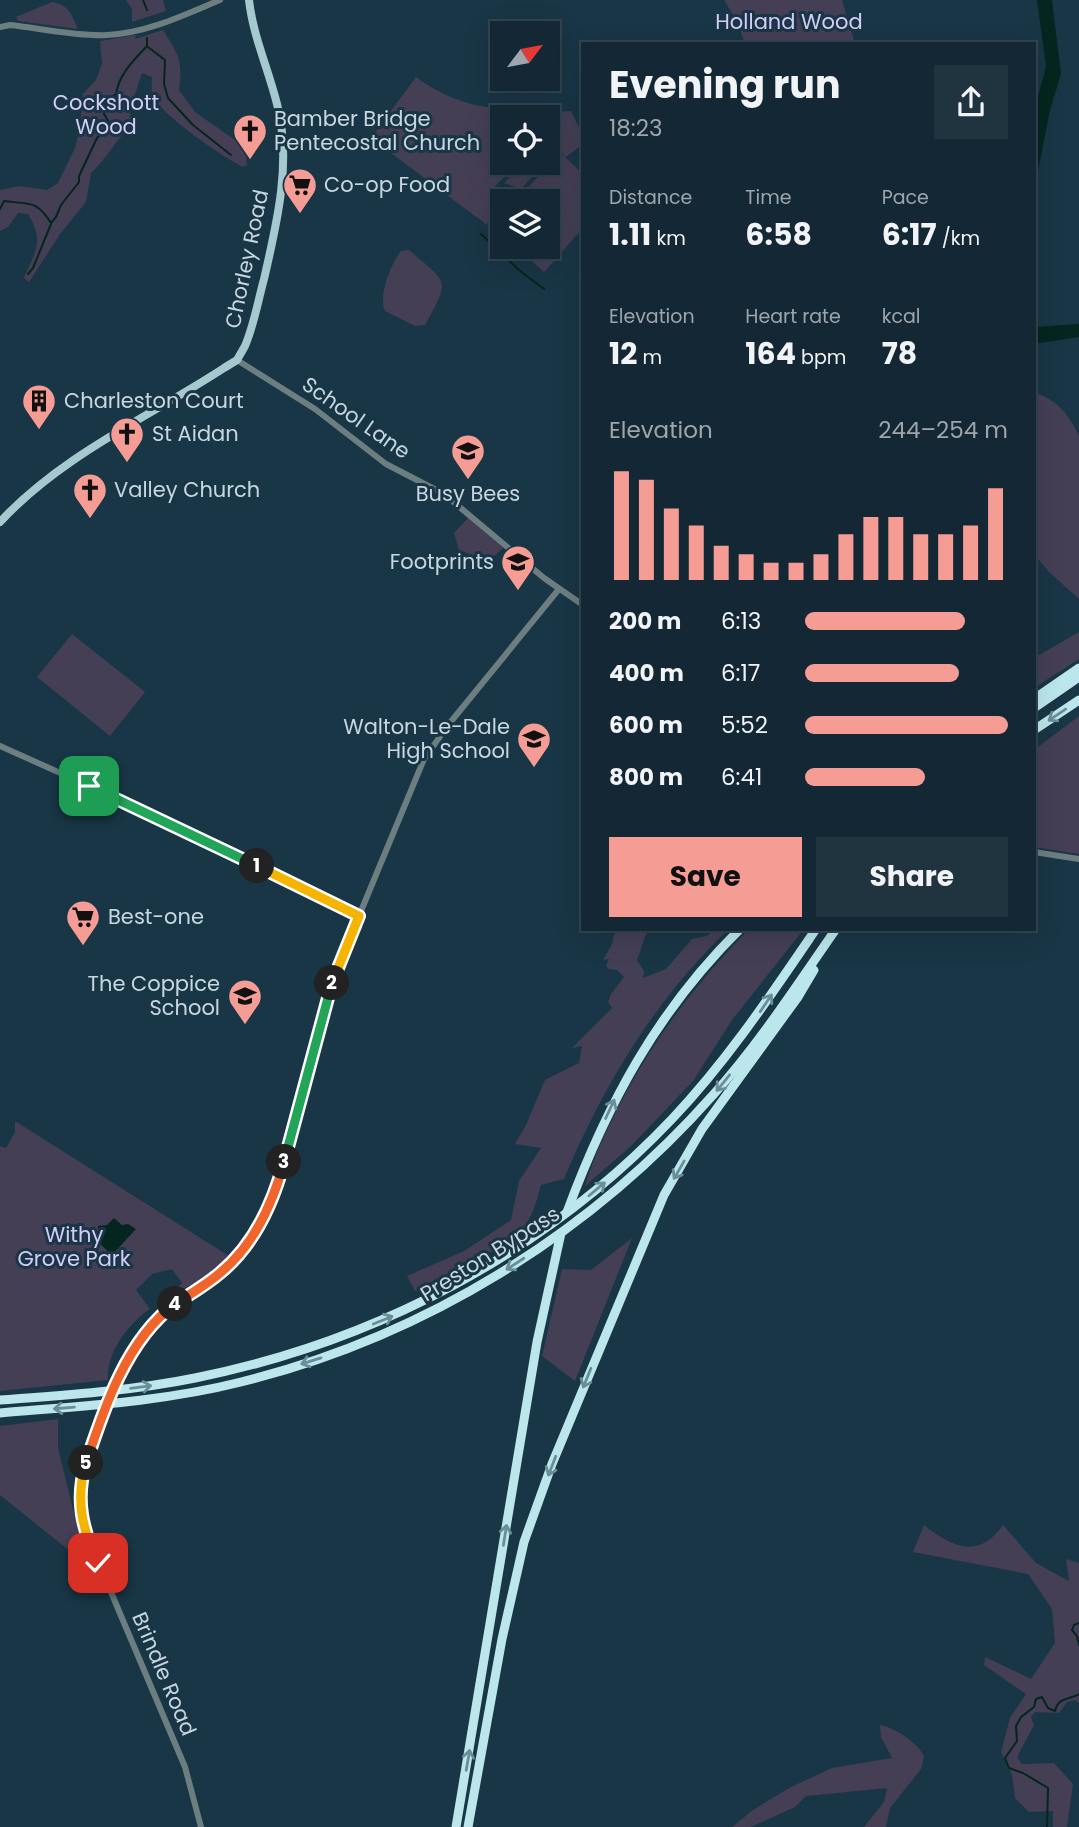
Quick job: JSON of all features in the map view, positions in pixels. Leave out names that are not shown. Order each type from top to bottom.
[{"type":"highway","points":[[1036,698],[1079,668]]},
{"type":"highway","points":[[1036,707],[1079,677]]},
{"type":"highway","points":[[1036,729],[1079,700]]},
{"type":"highway","points":[[456,1827],[528,1391],[552,1265],[564,1218],[582,1171],[622,1085],[662,1019],[738,931]]},
{"type":"highway","name":"Preston Bypass","points":[[0,1401],[158,1384],[238,1369],[308,1349],[391,1317],[432,1298],[481,1270],[569,1213],[672,1119],[742,1038],[815,931]]},
{"type":"highway","points":[[468,1827],[502,1639],[524,1542],[552,1464],[613,1314],[664,1195],[702,1129],[798,997],[836,931]]},
{"type":"highway","name":"Preston Bypass","points":[[0,1413],[121,1403],[242,1382],[354,1346],[472,1291],[590,1212],[666,1145],[716,1093],[836,931]]},
{"type":"main road","name":"Chorley Road","points":[[237,359],[250,334],[260,295],[274,235],[282,180],[282,135],[277,104],[259,51],[249,0]]},
{"type":"main road","points":[[0,522],[25,496],[55,472],[237,359]]},
{"type":"street","points":[[0,27],[10,25],[104,36],[131,33],[220,0]]},
{"type":"street","name":"School Lane","points":[[237,359],[315,409],[386,464],[444,494],[552,584],[581,604]]},
{"type":"street","name":"Brindle Road","points":[[201,1827],[185,1767],[86,1533],[80,1511],[81,1482],[95,1436],[138,1340],[177,1302],[219,1275],[242,1253],[252,1237],[281,1172],[327,998],[424,759],[449,724],[559,589]]},
{"type":"street","points":[[0,746],[143,810],[359,916]]},
{"type":"street","points":[[1036,852],[1079,859]]},
{"type":"green space","points":[[126,0],[163,0],[166,11],[132,22],[132,9]]},
{"type":"green space","name":"Holland Wood","points":[[724,0],[842,0],[854,42],[744,42],[737,21]]},
{"type":"green space","points":[[52,2],[66,8],[78,29],[18,21],[16,17]]},
{"type":"green space","name":"Cockshott Wood","points":[[163,30],[179,58],[179,90],[195,112],[245,147],[247,165],[243,167],[234,162],[178,123],[152,94],[152,77],[142,73],[130,109],[131,125],[91,173],[86,202],[60,234],[29,282],[24,278],[35,253],[36,232],[28,214],[18,213],[8,227],[0,231],[0,190],[20,186],[47,190],[58,183],[75,148],[80,129],[83,94],[96,80],[102,64],[100,41],[136,35],[135,39]]},
{"type":"green space","points":[[416,77],[446,95],[490,108],[490,175],[506,175],[494,189],[490,189],[487,225],[371,138]]},
{"type":"green space","points":[[560,111],[571,111],[581,132],[581,146],[566,157],[560,151]]},
{"type":"green space","points":[[561,153],[581,172],[581,230],[560,254],[560,189],[526,189],[540,175],[560,175]]},
{"type":"green space","points":[[512,175],[534,175],[521,189],[504,183]]},
{"type":"green space","points":[[409,250],[432,269],[441,283],[439,298],[425,325],[415,326],[385,311],[383,305],[386,281],[393,264],[401,251]]},
{"type":"green space","points":[[530,259],[556,259],[544,272]]},
{"type":"green space","points":[[1036,394],[1056,404],[1079,436],[1079,599],[1036,556]]},
{"type":"green space","points":[[468,518],[503,548],[487,558],[459,550],[454,533]]},
{"type":"green space","points":[[1079,632],[1079,659],[1036,687],[1036,657]]},
{"type":"green space","points":[[72,634],[145,692],[110,736],[37,677]]},
{"type":"green space","points":[[1079,716],[1079,854],[1036,847],[1036,748]]},
{"type":"green space","points":[[616,931],[648,931],[637,960],[644,971],[643,978],[666,969],[692,939],[707,936],[713,931],[727,931],[677,985],[633,1045],[579,1144],[564,1179],[541,1185],[533,1212],[524,1226],[488,1254],[415,1291],[407,1276],[464,1251],[511,1220],[519,1181],[541,1148],[515,1144],[545,1080],[579,1063],[582,1046],[572,1048],[612,1008],[608,1002],[611,994],[624,977],[617,970],[606,966],[609,959],[603,960]]},
{"type":"green space","points":[[747,931],[802,931],[732,1020],[693,1081],[631,1146],[585,1186],[609,1126],[638,1072],[689,997]]},
{"type":"green space","name":"Withy Grove Park","points":[[15,1121],[232,1258],[169,1297],[182,1283],[172,1269],[152,1274],[136,1290],[150,1309],[120,1340],[108,1370],[108,1380],[0,1391],[0,1146],[6,1148],[15,1132]]},
{"type":"green space","points":[[632,1238],[575,1381],[542,1356],[562,1269],[591,1270]]},
{"type":"green space","points":[[58,1419],[58,1448],[85,1558],[76,1556],[0,1495],[0,1426]]},
{"type":"green space","points":[[924,1525],[955,1544],[974,1546],[994,1536],[1003,1525],[1036,1563],[1069,1581],[1066,1559],[1079,1563],[1079,1703],[1075,1700],[1067,1702],[1059,1713],[1035,1712],[1031,1717],[1034,1725],[1017,1757],[1022,1764],[1054,1763],[1073,1784],[1067,1827],[1053,1827],[1053,1811],[1029,1812],[1015,1798],[1012,1775],[1001,1752],[1010,1718],[1026,1694],[984,1665],[985,1657],[1031,1679],[1055,1643],[1052,1609],[1028,1574],[913,1552]]},
{"type":"green space","points":[[880,1725],[905,1736],[924,1756],[921,1769],[890,1808],[886,1827],[864,1827],[884,1802],[887,1788],[806,1796],[795,1807],[751,1827],[732,1827],[753,1810],[789,1788],[832,1768],[892,1758],[881,1737]]},
{"type":"shaded area","points":[[1037,0],[1052,0],[1061,74],[1050,110],[1036,181],[1036,103],[1046,67]]},
{"type":"shaded area","points":[[1079,324],[1079,337],[1036,344],[1036,327]]},
{"type":"shaded area","points":[[114,1218],[122,1225],[128,1224],[136,1229],[112,1255],[99,1243],[98,1226],[107,1225]]},
{"type":"waterway","points":[[143,0],[147,10]]},
{"type":"waterway","points":[[0,209],[4,201],[32,204],[41,210],[51,223],[79,182],[79,176],[97,138],[110,124],[104,114],[103,98],[116,94],[124,74],[147,46],[147,38]]},
{"type":"waterway","points":[[148,47],[165,60],[164,84],[168,98],[193,125],[231,155]]},
{"type":"waterway","points":[[28,274],[51,224]]},
{"type":"waterway","points":[[481,234],[519,270],[544,289]]},
{"type":"waterway","points":[[1079,1623],[1074,1625],[1072,1630],[1079,1645]]},
{"type":"waterway","points":[[1047,1827],[1048,1788],[1009,1768],[1005,1758],[1017,1741],[1016,1726],[1021,1717],[1034,1707],[1036,1699],[1042,1697],[1048,1708],[1055,1711],[1061,1701],[1079,1694]]},
{"type":"place","name":"Bamber Bridge Pentecostal Church","points":[[250,161]]},
{"type":"place","name":"Co-op Food","points":[[300,215]]},
{"type":"place","name":"Charleston Court","points":[[39,431]]},
{"type":"place","name":"St Aidan","points":[[127,464]]},
{"type":"place","name":"Busy Bees","points":[[468,481]]},
{"type":"place","name":"Valley Church","points":[[90,520]]},
{"type":"place","name":"Footprints","points":[[518,592]]},
{"type":"place","name":"Walton-Le-Dale High School","points":[[534,769]]},
{"type":"place","name":"Best-one","points":[[83,947]]},
{"type":"place","name":"The Coppice School","points":[[245,1026]]},
{"type":"route","points":[[89,786],[359,916],[327,998],[293,1131],[273,1195],[264,1214],[242,1253],[219,1275],[162,1314],[138,1340],[95,1436],[83,1472],[80,1511],[98,1563]]}]
